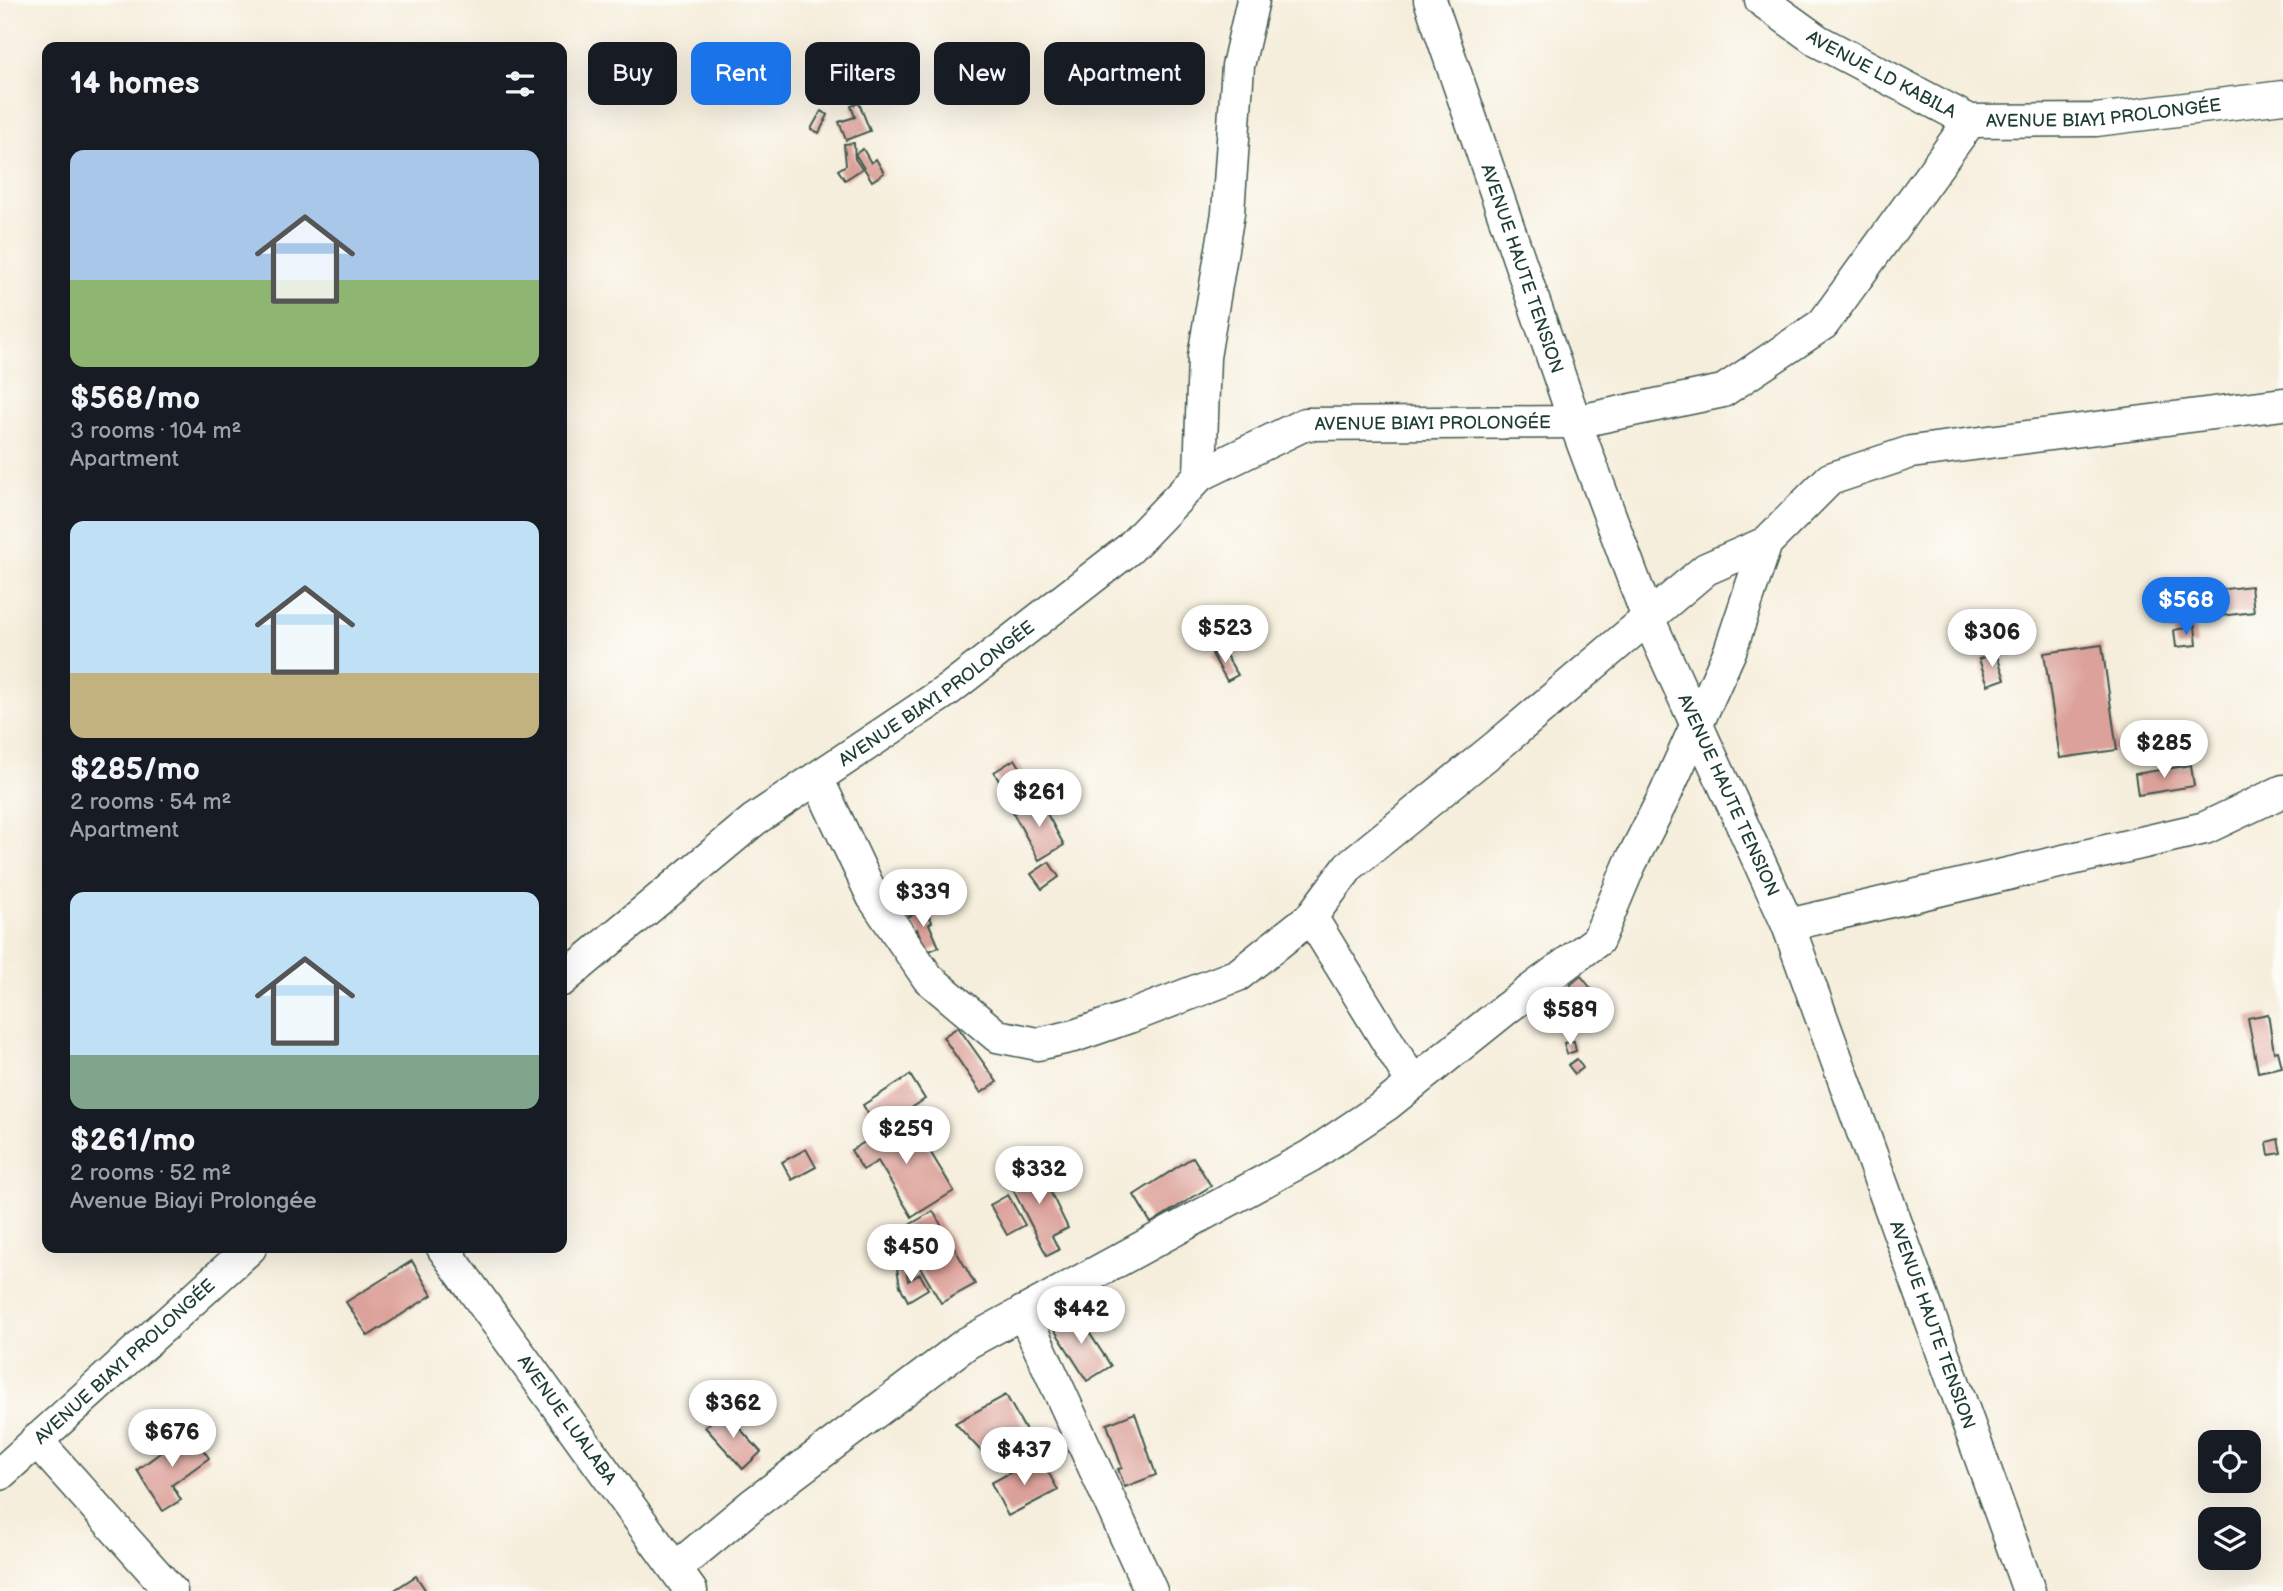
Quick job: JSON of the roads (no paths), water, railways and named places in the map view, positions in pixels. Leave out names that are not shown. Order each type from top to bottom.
[{"type":"street","points":[[1199,475],[1204,357],[1228,213],[1238,66],[1253,0]]},
{"type":"street","name":"AVENUE HAUTE TENSION","points":[[1430,0],[1575,422],[1648,618],[1788,925],[2029,1591]]},
{"type":"street","name":"AVENUE LD KABILA","points":[[1761,0],[1818,41],[1970,121]]},
{"type":"street","name":"AVENUE BIAYI PROLONGÉE","points":[[567,976],[754,820],[948,690],[1129,549],[1199,475],[1305,424],[1575,422],[1723,391],[1823,324],[1970,121],[2096,120],[2283,97]]},
{"type":"street","points":[[817,778],[873,897],[928,978],[998,1036],[1038,1044],[1074,1036],[1238,975],[1311,917],[1349,866],[1496,747],[1706,569],[1766,543],[1830,479],[1911,452],[2283,404]]},
{"type":"street","points":[[683,1580],[752,1505],[967,1343],[1310,1156],[1386,1105],[1507,1008],[1598,940],[1630,864],[1665,795],[1730,651],[1766,543]]},
{"type":"street","points":[[1788,925],[2205,828],[2283,791]]},
{"type":"street","points":[[1311,917],[1413,1083]]},
{"type":"street","name":"AVENUE BIAYI PROLONGÉE","points":[[0,1474],[244,1253]]},
{"type":"street","name":"AVENUE LUALABA","points":[[447,1253],[683,1580]]},
{"type":"street","points":[[1023,1312],[1151,1591]]},
{"type":"street","points":[[36,1440],[171,1591]]}]
